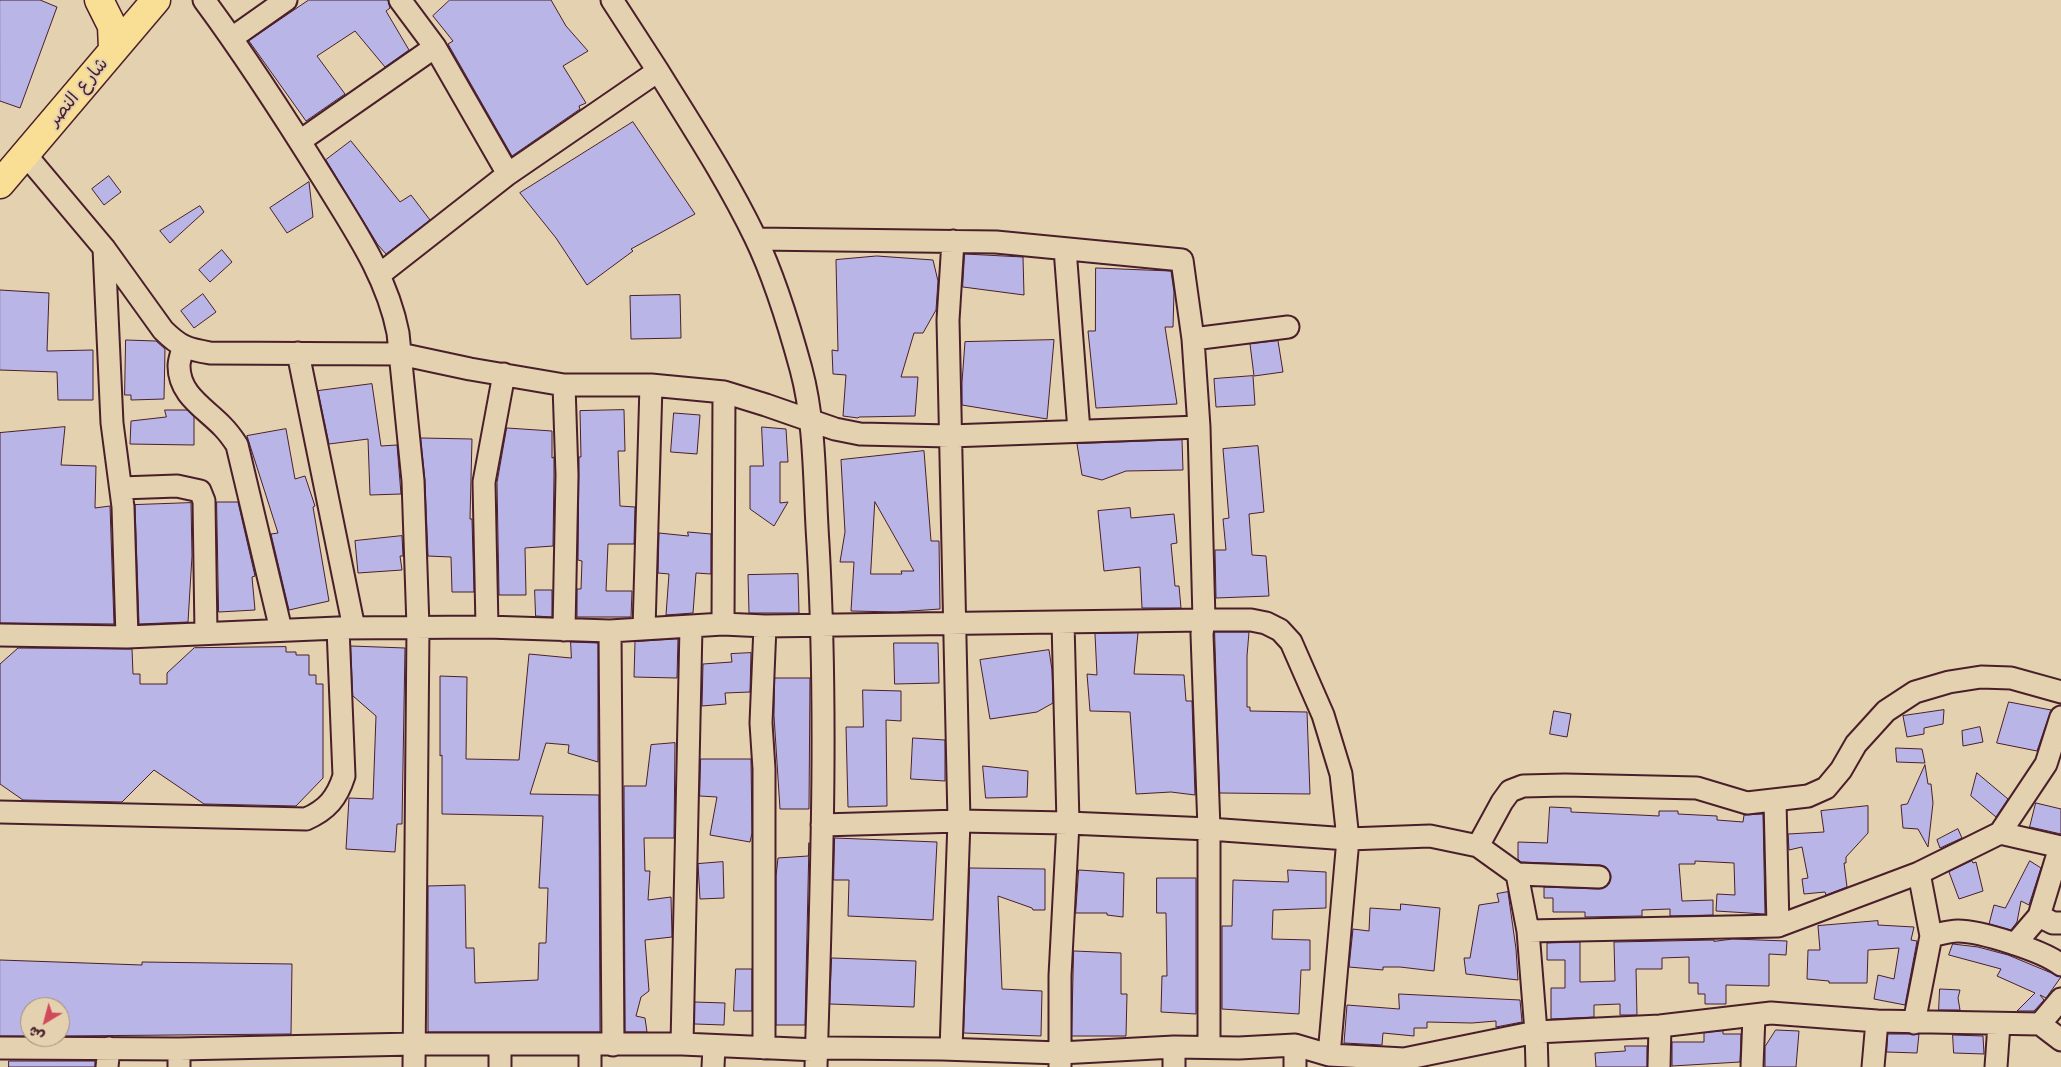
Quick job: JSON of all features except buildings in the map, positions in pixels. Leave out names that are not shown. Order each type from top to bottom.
[{"type":"main road","points":[[99,0],[112,26],[114,49]]},
{"type":"main road","name":"شارع النصر","points":[[0,184],[156,0]]},
{"type":"street","points":[[204,0],[232,38],[300,141],[369,252],[393,309],[400,354],[413,481],[418,627],[414,1067]]},
{"type":"street","points":[[232,38],[286,0]]},
{"type":"street","points":[[400,0],[435,47],[508,174]]},
{"type":"street","points":[[612,0],[731,190],[756,239],[772,278],[801,370],[810,421],[822,625],[822,825],[816,1058]]},
{"type":"street","points":[[300,141],[435,47]]},
{"type":"street","points":[[379,275],[508,174],[658,71]]},
{"type":"street","points":[[25,154],[104,248],[164,330],[183,347],[210,353],[400,354],[470,370],[564,385],[651,385],[724,392],[835,429],[860,434],[950,436],[1199,427]]},
{"type":"street","points":[[756,239],[996,242],[1182,260],[1193,339],[1199,427],[1204,620],[1202,634],[1209,829],[1209,1047]]},
{"type":"street","points":[[945,1055],[959,821],[948,320],[953,241]]},
{"type":"street","points":[[104,248],[112,423],[121,488],[127,637]]},
{"type":"street","points":[[1065,249],[1079,431]]},
{"type":"street","points":[[1193,339],[1288,327]]},
{"type":"street","points":[[183,347],[179,365],[181,380],[186,391],[192,400],[224,428],[237,445],[281,630]]},
{"type":"street","points":[[0,812],[306,819],[320,813],[340,791],[344,776],[346,628],[298,353]]},
{"type":"street","points":[[487,627],[484,482],[504,374]]},
{"type":"street","points":[[564,385],[567,475],[564,630]]},
{"type":"street","points":[[644,629],[651,385]]},
{"type":"street","points":[[723,624],[724,392]]},
{"type":"street","points":[[121,488],[177,486],[200,491],[204,501],[206,633]]},
{"type":"street","points":[[0,635],[127,637],[281,630],[418,627],[610,631],[723,624],[765,626],[1204,620],[1251,620],[1266,623],[1280,630],[1291,642],[1323,715],[1341,774],[1348,839],[1329,1055]]},
{"type":"street","points":[[1060,1060],[1060,976],[1068,823],[1063,622]]},
{"type":"street","points":[[764,1048],[764,769],[761,723],[765,626]]},
{"type":"street","points":[[682,1044],[691,627]]},
{"type":"street","points":[[610,631],[613,1045]]},
{"type":"street","points":[[1478,846],[1506,796],[1523,786],[1697,788],[1747,803],[1808,796],[1826,788],[1841,770],[1856,744],[1886,711],[1914,692],[1949,682],[1981,677],[2011,678],[2061,692]]},
{"type":"street","points":[[1528,931],[1778,926],[1919,873],[2000,833],[2054,766],[2061,717]]},
{"type":"street","points":[[1775,801],[1778,926]]},
{"type":"street","points":[[822,825],[959,821],[1209,829],[1348,839],[1430,836],[1478,846],[1517,874],[1599,877]]},
{"type":"street","points":[[2000,833],[2060,847],[2039,916],[2015,944]]},
{"type":"street","points":[[1914,1023],[1931,936],[1919,873]]},
{"type":"street","points":[[1517,874],[1528,931],[1537,1067]]},
{"type":"street","points":[[2039,916],[2053,923],[2061,923]]},
{"type":"street","points":[[1931,936],[1957,931],[1980,933],[2015,944],[2061,965]]},
{"type":"street","points":[[2040,1024],[2061,999]]},
{"type":"street","points":[[0,1048],[108,1058],[179,1058],[414,1044],[682,1044],[714,1057],[764,1048],[816,1058],[829,1048],[1060,1060],[1174,1057],[1209,1047],[1239,1048],[1296,1045],[1329,1055],[1404,1063],[1536,1032],[1660,1026],[1771,1013],[1877,1022],[2040,1024],[2061,1040]]},
{"type":"street","points":[[1752,1067],[1754,1015]]},
{"type":"street","points":[[1873,1067],[1877,1022]]},
{"type":"street","points":[[1996,1067],[1999,1024]]},
{"type":"street","points":[[1659,1067],[1660,1026]]},
{"type":"street","points":[[500,1044],[500,1067]]},
{"type":"street","points":[[590,1045],[590,1067]]},
{"type":"street","points":[[1295,1067],[1296,1045]]}]
